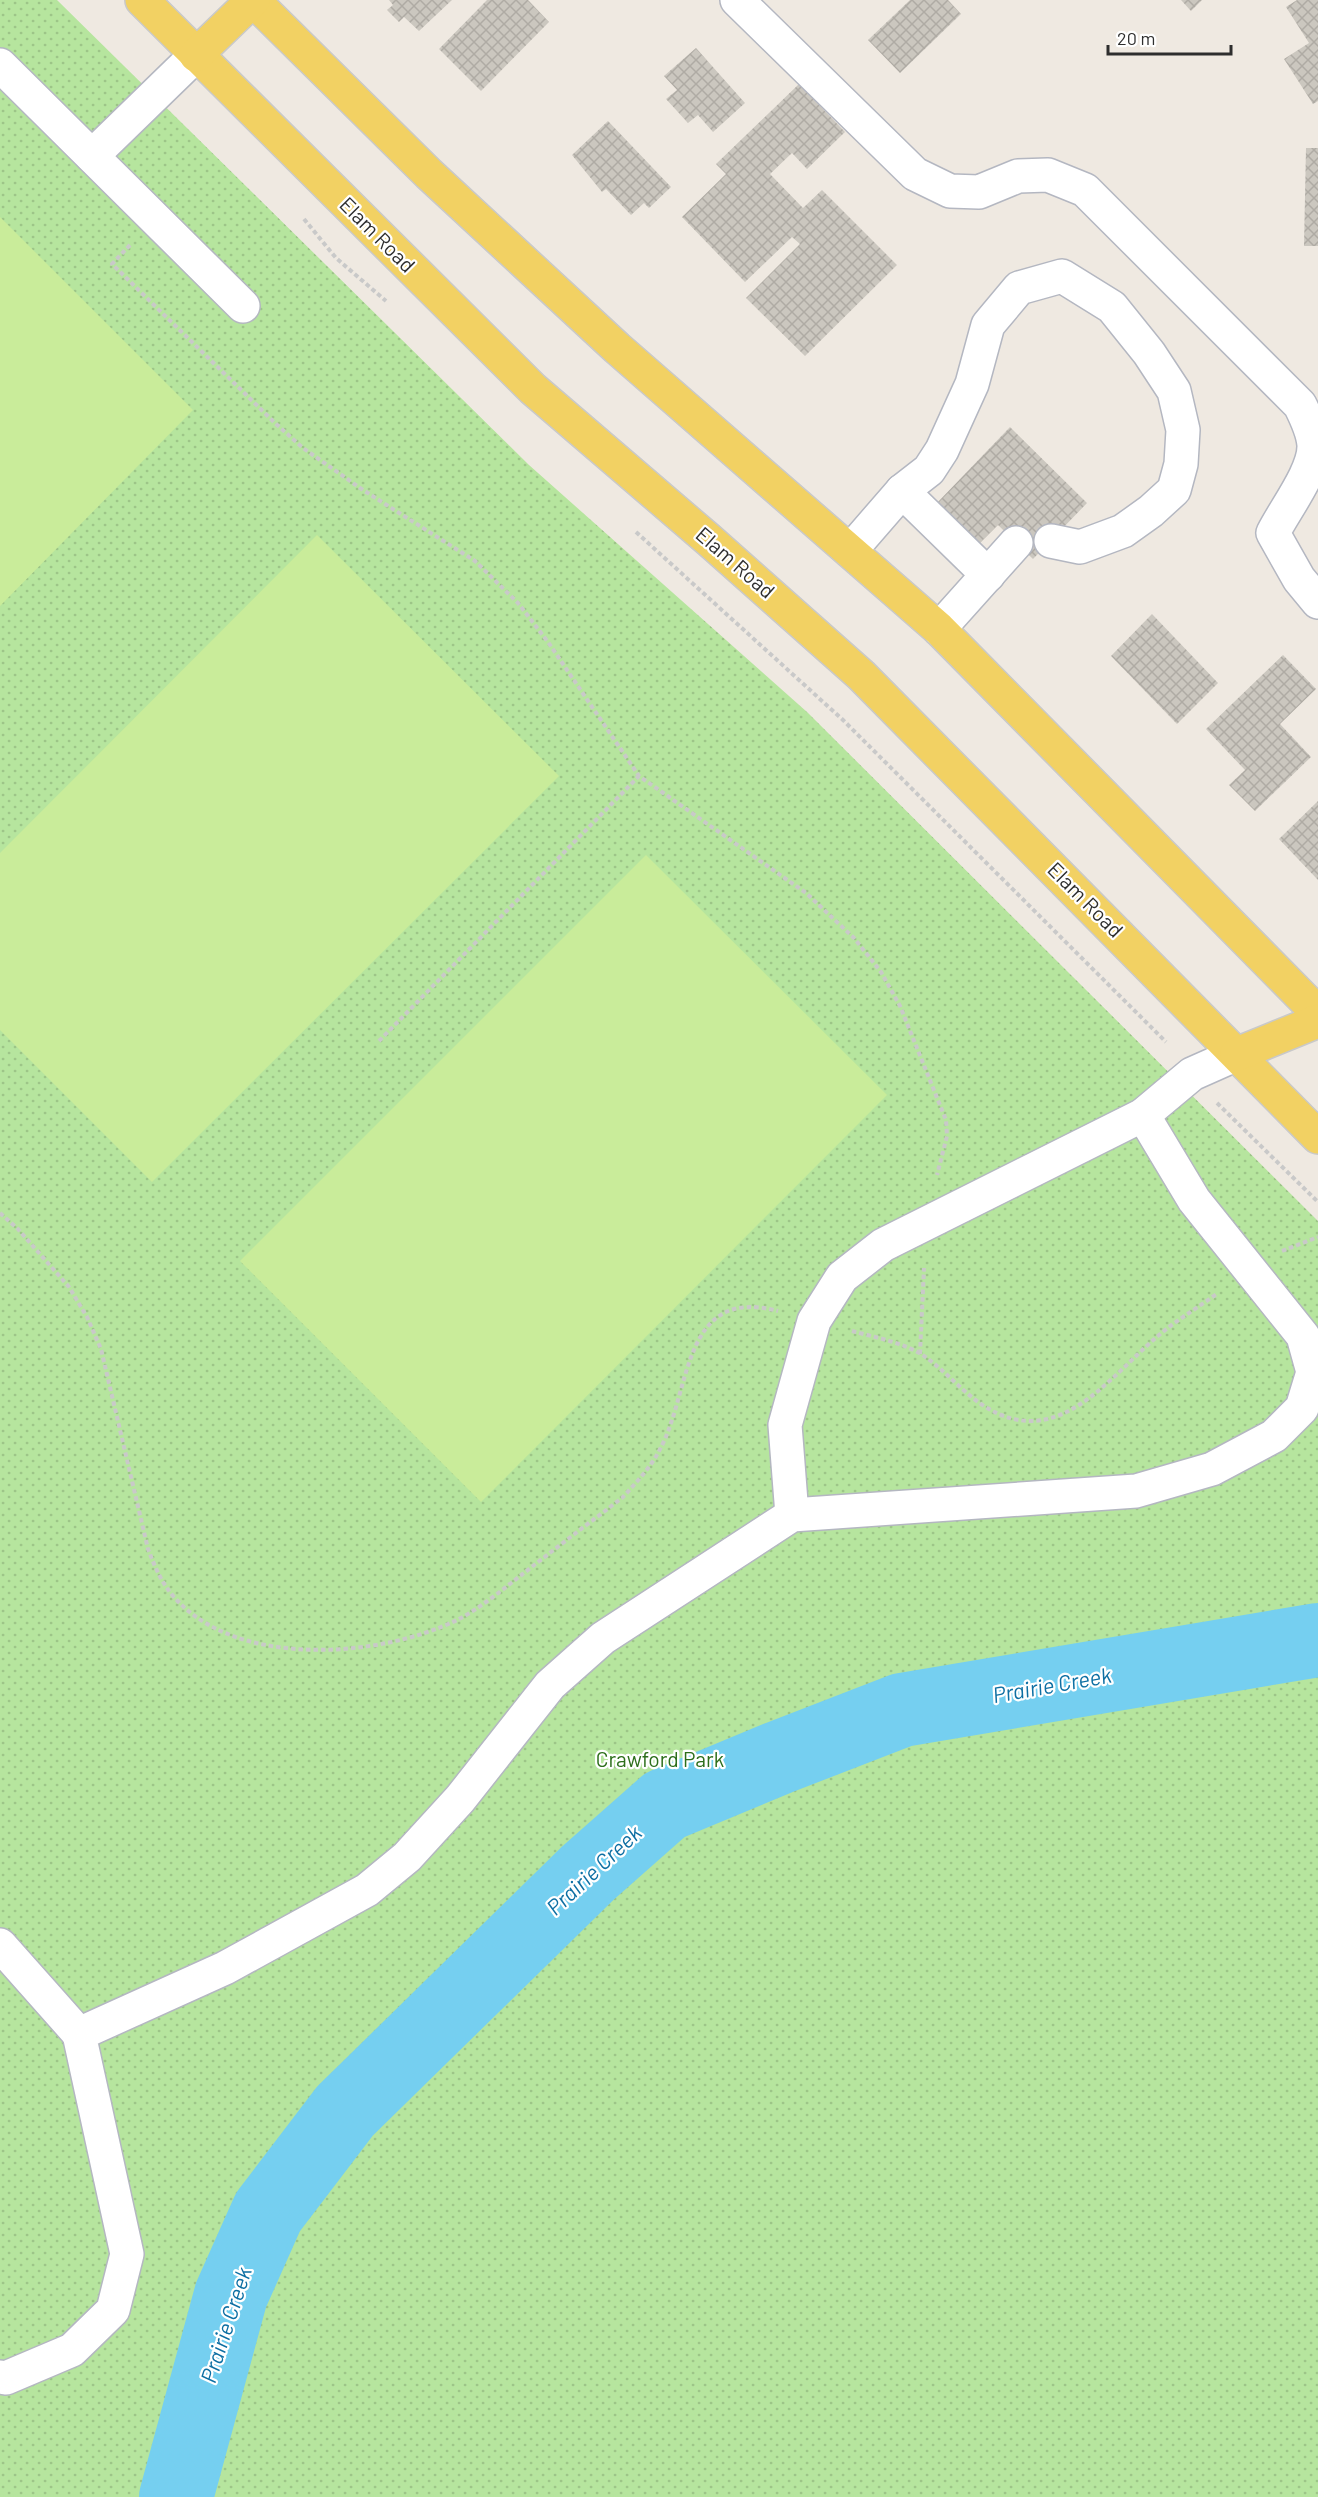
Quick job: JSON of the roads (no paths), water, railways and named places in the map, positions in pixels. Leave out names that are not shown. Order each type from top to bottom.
[{"type":"main road","name":"Elam Road","points":[[142,0],[533,389],[710,540],[861,675],[1318,1137]]},
{"type":"main road","points":[[196,55],[253,0],[429,174],[617,348],[939,630],[1318,1014]]},
{"type":"main road","points":[[1237,1054],[1318,1021]]},
{"type":"lane","points":[[737,0],[915,174],[950,191],[980,192],[1018,176],[1048,175],[1084,190],[1300,405],[1312,433],[1314,446],[1312,460],[1273,533],[1299,579],[1318,602]]},
{"type":"lane","points":[[92,156],[166,81],[196,55]]},
{"type":"lane","points":[[0,65],[243,306]]},
{"type":"lane","points":[[850,551],[902,491],[929,470],[942,450],[972,384],[988,325],[1019,288],[1062,276],[1112,307],[1174,391],[1183,430],[1181,464],[1174,490],[1151,511],[1123,531],[1080,547],[1051,541]]},
{"type":"lane","points":[[902,491],[988,575]]},
{"type":"lane","points":[[939,630],[1016,543]]},
{"type":"lane","points":[[792,1515],[785,1425],[814,1321],[842,1277],[883,1245],[1143,1115],[1192,1074],[1237,1054]]},
{"type":"lane","points":[[79,2034],[225,1968],[367,1890],[407,1857],[460,1799],[550,1685],[603,1638],[792,1515],[1136,1491],[1212,1469],[1274,1437],[1302,1408],[1313,1372],[1303,1336],[1194,1200],[1143,1115]]},
{"type":"lane","points":[[0,1945],[79,2034],[127,2254],[113,2310],[72,2350],[6,2378],[0,2377]]},
{"type":"waterway","name":"Prairie Creek","points":[[176,2497],[231,2295],[268,2212],[345,2111],[588,1873],[665,1805],[902,1710],[1318,1640]]},
{"type":"park label","name":"Crawford Park","points":[[660,1760]]}]
